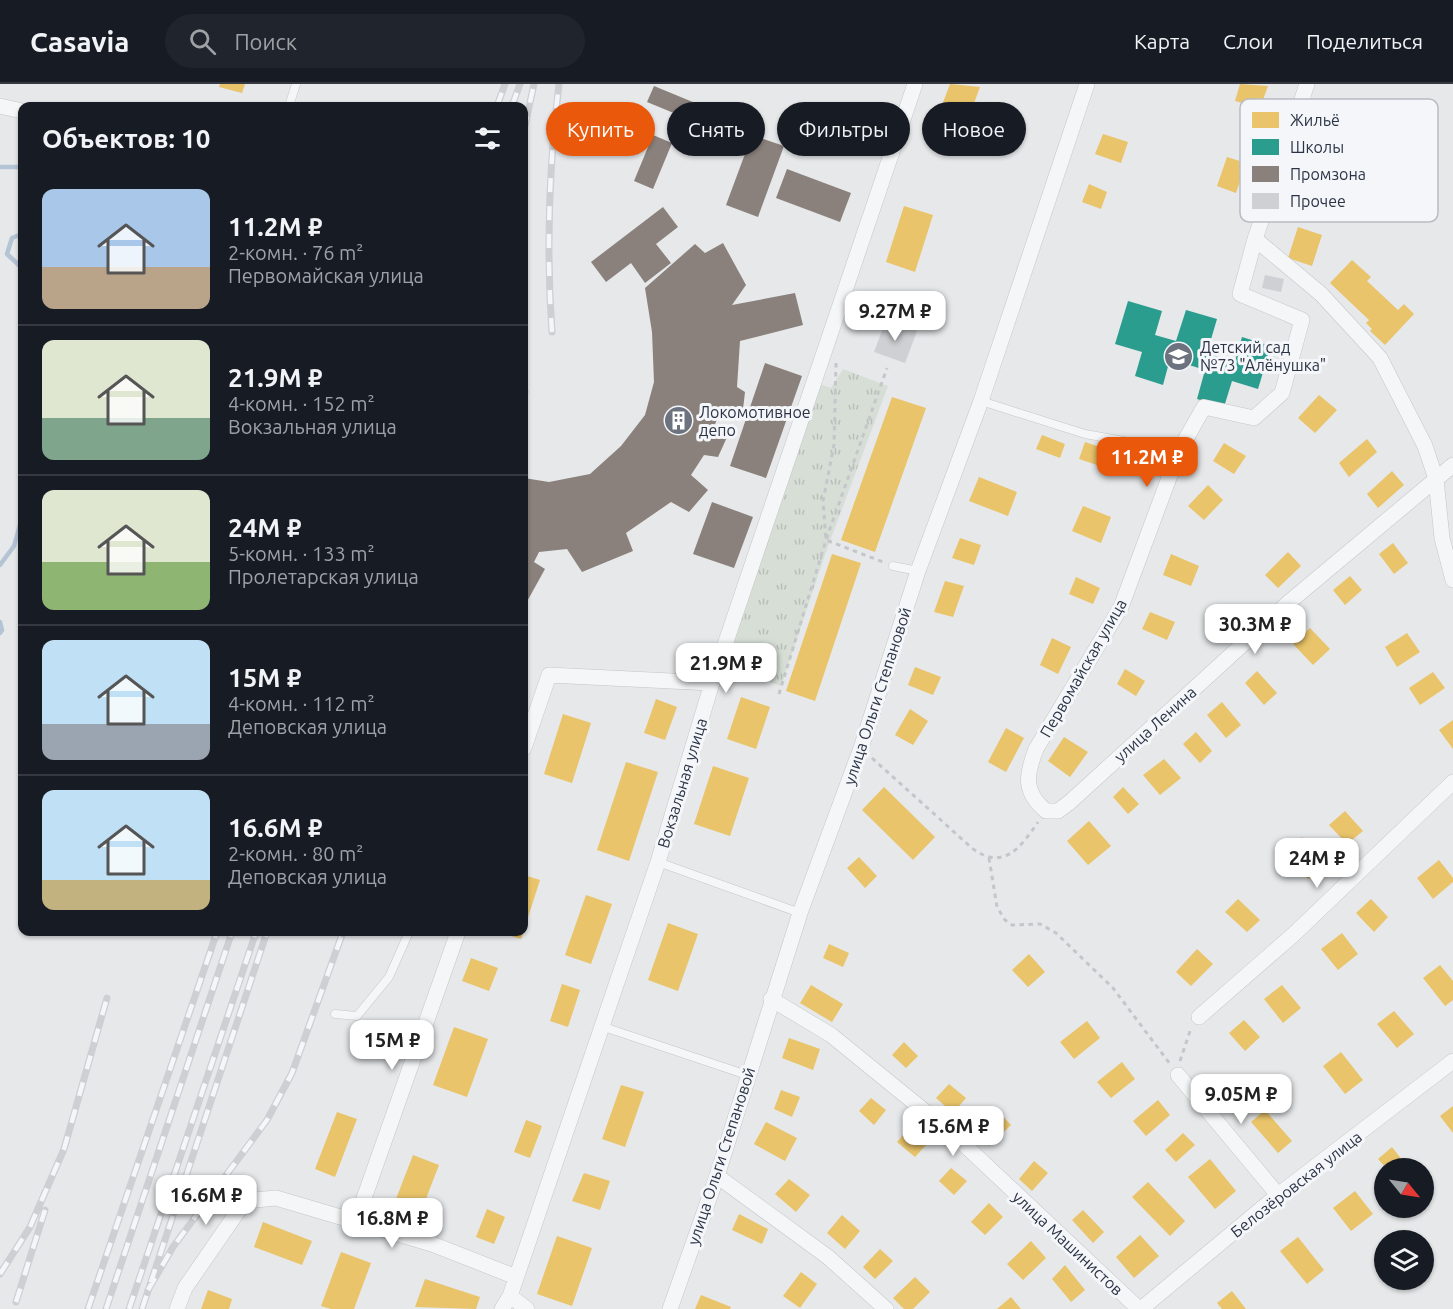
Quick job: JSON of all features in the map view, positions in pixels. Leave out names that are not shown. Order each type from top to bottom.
[{"type":"street","name":"Вокзальная улица","points":[[506,1302],[658,862],[712,683],[915,84]]},
{"type":"street","name":"улица Ольги Степановой","points":[[670,1309],[717,1176],[800,913],[861,748],[918,571],[981,401],[1087,84]]},
{"type":"street","name":"Первомайская улица","points":[[1302,99],[1307,84]]},
{"type":"street","points":[[0,106],[18,110]]},
{"type":"street","name":"Первомайская улица","points":[[1046,811],[1036,802],[1027,787],[1028,770],[1036,749],[1121,607],[1179,451],[1204,407],[1254,418],[1282,393],[1302,320],[1240,294],[1261,222]]},
{"type":"street","points":[[1255,239],[1321,294],[1380,358],[1425,446],[1436,479],[1442,538],[1453,580]]},
{"type":"street","name":"улица Ленина","points":[[1046,811],[1058,811],[1070,802],[1288,603],[1453,465]]},
{"type":"street","points":[[528,736],[549,675],[712,683]]},
{"type":"street","points":[[1199,1017],[1293,935],[1453,782]]},
{"type":"street","points":[[356,1221],[457,936]]},
{"type":"street","name":"улица Машинистов","points":[[771,999],[831,1035],[954,1135],[1140,1309]]},
{"type":"street","name":"Белозёровская улица","points":[[1140,1309],[1278,1195],[1453,1062]]},
{"type":"street","points":[[1178,1075],[1278,1195]]},
{"type":"street","points":[[717,1176],[828,1257],[886,1309]]},
{"type":"street","points":[[177,1309],[185,1288],[245,1201],[276,1198],[432,1244],[516,1277]]},
{"type":"street","points":[[506,1302],[527,1309]]},
{"type":"lane","points":[[291,102],[296,84]]},
{"type":"lane","points":[[981,401],[1085,434],[1179,451]]},
{"type":"lane","points":[[893,566],[918,571]]},
{"type":"lane","points":[[658,862],[800,913]]},
{"type":"lane","points":[[335,1014],[357,1016],[389,976],[407,936]]},
{"type":"lane","points":[[602,1026],[747,1075]]},
{"type":"path","points":[[826,540],[823,501],[834,445],[836,360]]},
{"type":"path","points":[[779,694],[826,540],[887,368]]},
{"type":"path","points":[[826,540],[893,566]]},
{"type":"path","points":[[861,748],[973,849],[988,858],[1006,856],[1015,850],[1046,811]]},
{"type":"path","points":[[988,858],[998,907],[1005,920],[1012,926],[1040,924],[1056,933],[1113,988],[1178,1075]]},
{"type":"path","points":[[1178,1075],[1186,1039],[1199,1017]]},
{"type":"green space","points":[[843,369],[888,386],[827,549],[781,686],[724,667],[820,384],[831,388]]},
{"type":"building: Жильё","points":[[220,84],[245,84],[242,93],[219,87]]},
{"type":"building: Жильё","points":[[950,84],[980,87],[974,102],[943,102]]},
{"type":"building: Жильё","points":[[1240,84],[1268,86],[1263,99],[1235,101]]},
{"type":"building: Жильё","points":[[1103,134],[1128,142],[1121,163],[1095,154]]},
{"type":"building: Жильё","points":[[1227,157],[1240,161],[1240,181],[1236,193],[1217,186]]},
{"type":"building: Жильё","points":[[1089,184],[1107,192],[1101,209],[1082,202]]},
{"type":"building: Жильё","points":[[904,206],[933,215],[915,272],[886,262]]},
{"type":"building: Жильё","points":[[1298,227],[1322,235],[1312,266],[1288,258]]},
{"type":"building: Жильё","points":[[1352,260],[1371,277],[1367,281],[1398,310],[1404,304],[1414,314],[1385,345],[1370,331],[1372,329],[1366,323],[1369,320],[1330,283]]},
{"type":"building: Жильё","points":[[1319,395],[1337,410],[1315,433],[1298,418]]},
{"type":"building: Жильё","points":[[892,397],[926,408],[875,552],[841,540]]},
{"type":"building: Жильё","points":[[1042,435],[1065,444],[1060,458],[1036,449]]},
{"type":"building: Жильё","points":[[1367,439],[1377,452],[1349,477],[1339,463]]},
{"type":"building: Жильё","points":[[1085,442],[1103,448],[1097,465],[1079,459]]},
{"type":"building: Жильё","points":[[1224,443],[1246,456],[1234,474],[1213,461]]},
{"type":"building: Жильё","points":[[1114,448],[1140,457],[1134,476],[1108,467]]},
{"type":"building: Жильё","points":[[1392,471],[1404,485],[1378,508],[1367,494]]},
{"type":"building: Жильё","points":[[979,477],[1017,492],[1008,516],[969,501]]},
{"type":"building: Жильё","points":[[1208,485],[1223,500],[1204,520],[1188,506]]},
{"type":"building: Жильё","points":[[1083,506],[1111,517],[1101,543],[1072,531]]},
{"type":"building: Жильё","points":[[960,538],[981,545],[974,565],[952,558]]},
{"type":"building: Жильё","points":[[1393,543],[1408,563],[1394,574],[1379,554]]},
{"type":"building: Жильё","points":[[1288,552],[1301,566],[1278,588],[1265,575]]},
{"type":"building: Жильё","points":[[832,554],[861,563],[815,701],[786,691]]},
{"type":"building: Жильё","points":[[1171,554],[1199,566],[1191,586],[1163,575]]},
{"type":"building: Жильё","points":[[1350,576],[1362,590],[1345,605],[1333,590]]},
{"type":"building: Жильё","points":[[1076,577],[1100,588],[1093,604],[1069,594]]},
{"type":"building: Жильё","points":[[945,581],[964,586],[953,617],[934,612]]},
{"type":"building: Жильё","points":[[1150,612],[1175,622],[1167,640],[1142,629]]},
{"type":"building: Жильё","points":[[1310,628],[1330,649],[1313,665],[1293,644]]},
{"type":"building: Жильё","points":[[1407,633],[1420,652],[1397,667],[1385,647]]},
{"type":"building: Жильё","points":[[1052,638],[1071,647],[1058,674],[1040,665]]},
{"type":"building: Жильё","points":[[915,667],[941,677],[933,695],[908,685]]},
{"type":"building: Жильё","points":[[1125,669],[1145,681],[1136,696],[1117,684]]},
{"type":"building: Жильё","points":[[1257,671],[1277,693],[1264,705],[1245,683]]},
{"type":"building: Жильё","points":[[1433,672],[1445,688],[1420,705],[1409,688]]},
{"type":"building: Жильё","points":[[741,697],[770,707],[756,749],[727,739]]},
{"type":"building: Жильё","points":[[656,699],[677,707],[665,740],[644,733]]},
{"type":"building: Жильё","points":[[1222,702],[1241,725],[1226,738],[1207,715]]},
{"type":"building: Жильё","points":[[910,709],[928,721],[913,745],[895,735]]},
{"type":"building: Жильё","points":[[563,714],[591,723],[572,783],[544,774]]},
{"type":"building: Жильё","points":[[1453,720],[1453,749],[1439,730]]},
{"type":"building: Жильё","points":[[1006,728],[1024,738],[1006,772],[988,762]]},
{"type":"building: Жильё","points":[[1196,732],[1212,751],[1200,763],[1183,744]]},
{"type":"building: Жильё","points":[[1064,737],[1088,752],[1070,777],[1048,761]]},
{"type":"building: Жильё","points":[[1164,759],[1181,778],[1160,795],[1143,775]]},
{"type":"building: Жильё","points":[[626,762],[658,772],[629,861],[597,850]]},
{"type":"building: Жильё","points":[[713,766],[749,778],[730,836],[694,824]]},
{"type":"building: Жильё","points":[[884,787],[935,837],[913,860],[862,810]]},
{"type":"building: Жильё","points":[[1123,787],[1139,804],[1128,814],[1113,797]]},
{"type":"building: Жильё","points":[[1345,811],[1363,831],[1347,844],[1329,825]]},
{"type":"building: Жильё","points":[[1089,821],[1111,846],[1088,865],[1067,841]]},
{"type":"building: Жильё","points":[[1302,837],[1327,864],[1308,879],[1284,854]]},
{"type":"building: Жильё","points":[[859,857],[877,876],[865,888],[847,868]]},
{"type":"building: Жильё","points":[[1439,860],[1453,878],[1453,882],[1433,899],[1417,878]]},
{"type":"building: Жильё","points":[[528,876],[540,880],[528,918]]},
{"type":"building: Жильё","points":[[586,895],[612,904],[591,964],[565,955]]},
{"type":"building: Жильё","points":[[1238,899],[1260,920],[1247,932],[1225,912]]},
{"type":"building: Жильё","points":[[1371,899],[1388,917],[1374,932],[1356,913]]},
{"type":"building: Жильё","points":[[668,923],[698,934],[678,991],[648,980]]},
{"type":"building: Жильё","points":[[1342,933],[1358,954],[1338,970],[1321,949]]},
{"type":"building: Жильё","points":[[829,944],[849,953],[843,967],[823,958]]},
{"type":"building: Жильё","points":[[1197,949],[1213,964],[1191,986],[1176,972]]},
{"type":"building: Жильё","points":[[1029,954],[1045,972],[1028,987],[1012,970]]},
{"type":"building: Жильё","points":[[471,958],[498,968],[489,991],[462,981]]},
{"type":"building: Жильё","points":[[1440,965],[1453,981],[1453,1000],[1445,1006],[1423,978]]},
{"type":"building: Жильё","points":[[562,984],[580,990],[568,1027],[550,1021]]},
{"type":"building: Жильё","points":[[811,985],[843,1004],[832,1022],[800,1003]]},
{"type":"building: Жильё","points":[[1282,985],[1301,1008],[1283,1023],[1264,999]]},
{"type":"building: Жильё","points":[[1394,1011],[1414,1034],[1397,1048],[1377,1024]]},
{"type":"building: Жильё","points":[[1244,1020],[1260,1037],[1245,1051],[1229,1033]]},
{"type":"building: Жильё","points":[[1087,1021],[1100,1038],[1074,1059],[1060,1042]]},
{"type":"building: Жильё","points":[[454,1027],[488,1039],[467,1097],[433,1085]]},
{"type":"building: Жильё","points":[[789,1038],[820,1049],[813,1070],[782,1058]]},
{"type":"building: Жильё","points":[[904,1042],[918,1056],[906,1068],[892,1055]]},
{"type":"building: Жильё","points":[[1341,1052],[1363,1080],[1345,1094],[1323,1066]]},
{"type":"building: Жильё","points":[[1122,1062],[1135,1079],[1111,1098],[1097,1082]]},
{"type":"building: Жильё","points":[[949,1084],[966,1098],[953,1113],[936,1098]]},
{"type":"building: Жильё","points":[[621,1085],[644,1092],[625,1147],[602,1139]]},
{"type":"building: Жильё","points":[[781,1090],[800,1097],[792,1117],[774,1109]]},
{"type":"building: Жильё","points":[[871,1098],[886,1110],[874,1125],[859,1111]]},
{"type":"building: Жильё","points":[[1158,1100],[1170,1115],[1146,1136],[1133,1121]]},
{"type":"building: Жильё","points":[[1453,1106],[1453,1133],[1440,1116]]},
{"type":"building: Жильё","points":[[996,1109],[1011,1125],[989,1146],[974,1130]]},
{"type":"building: Жильё","points":[[1265,1110],[1292,1141],[1278,1153],[1251,1122]]},
{"type":"building: Жильё","points":[[337,1112],[357,1119],[335,1177],[315,1169]]},
{"type":"building: Жильё","points":[[526,1120],[542,1126],[530,1158],[514,1152]]},
{"type":"building: Жильё","points":[[766,1122],[797,1138],[785,1161],[754,1144]]},
{"type":"building: Жильё","points":[[909,1128],[927,1144],[915,1157],[897,1142]]},
{"type":"building: Жильё","points":[[1183,1133],[1195,1145],[1176,1162],[1165,1150]]},
{"type":"building: Жильё","points":[[1392,1147],[1401,1158],[1379,1158]]},
{"type":"building: Жильё","points":[[413,1155],[439,1165],[417,1222],[391,1212]]},
{"type":"building: Жильё","points":[[1210,1159],[1236,1191],[1215,1209],[1188,1177]]},
{"type":"building: Жильё","points":[[1034,1161],[1048,1173],[1032,1191],[1019,1179]]},
{"type":"building: Жильё","points":[[951,1168],[967,1181],[954,1195],[939,1181]]},
{"type":"building: Жильё","points":[[584,1173],[610,1181],[600,1210],[572,1201]]},
{"type":"building: Жильё","points":[[789,1179],[810,1195],[796,1212],[775,1194]]},
{"type":"building: Жильё","points":[[1148,1182],[1185,1221],[1170,1236],[1132,1197]]},
{"type":"building: Жильё","points":[[1355,1191],[1373,1214],[1351,1231],[1333,1208]]},
{"type":"building: Жильё","points":[[989,1203],[1003,1217],[985,1235],[971,1222]]},
{"type":"building: Жильё","points":[[487,1209],[505,1217],[494,1244],[476,1237]]},
{"type":"building: Жильё","points":[[1083,1210],[1104,1232],[1093,1243],[1072,1220]]},
{"type":"building: Жильё","points":[[739,1214],[768,1229],[762,1244],[732,1230]]},
{"type":"building: Жильё","points":[[842,1215],[860,1231],[845,1249],[827,1233]]},
{"type":"building: Жильё","points":[[263,1222],[312,1241],[302,1265],[254,1247]]},
{"type":"building: Жильё","points":[[1140,1235],[1159,1256],[1134,1278],[1116,1257]]},
{"type":"building: Жильё","points":[[557,1236],[592,1248],[572,1306],[537,1294]]},
{"type":"building: Жильё","points":[[1298,1237],[1324,1270],[1307,1284],[1280,1251]]},
{"type":"building: Жильё","points":[[1031,1241],[1046,1258],[1023,1280],[1007,1264]]},
{"type":"building: Жильё","points":[[880,1249],[893,1261],[875,1279],[863,1267]]},
{"type":"building: Жильё","points":[[341,1252],[371,1263],[354,1309],[331,1309],[321,1306]]},
{"type":"building: Жильё","points":[[1065,1265],[1085,1290],[1071,1302],[1052,1279]]},
{"type":"building: Жильё","points":[[801,1272],[817,1284],[800,1308],[783,1296]]},
{"type":"building: Жильё","points":[[915,1277],[930,1292],[913,1309],[904,1309],[893,1298]]},
{"type":"building: Жильё","points":[[425,1279],[480,1297],[476,1309],[415,1307]]},
{"type":"building: Жильё","points":[[208,1290],[232,1299],[229,1309],[201,1309]]},
{"type":"building: Жильё","points":[[1232,1291],[1246,1309],[1222,1309],[1217,1303]]},
{"type":"building: Жильё","points":[[701,1295],[731,1307],[730,1309],[695,1309]]},
{"type":"building: Жильё","points":[[1011,1297],[1021,1309],[997,1309]]},
{"type":"building: Школы","name":"Детский сад №73 \"Алёнушка\"","points":[[1128,301],[1162,311],[1155,335],[1176,341],[1186,310],[1217,319],[1207,353],[1235,361],[1242,337],[1271,346],[1258,389],[1232,381],[1224,407],[1197,399],[1205,370],[1170,359],[1163,385],[1135,376],[1142,352],[1115,344]]},
{"type":"building: Промзона","points":[[654,86],[693,102],[667,102],[667,110],[655,105],[655,102],[647,102]]},
{"type":"building: Промзона","points":[[655,136],[667,141],[667,155],[653,189],[634,181],[644,156],[655,156]]},
{"type":"building: Промзона","points":[[765,139],[777,144],[777,156],[780,156],[758,217],[726,205],[744,156],[765,156]]},
{"type":"building: Промзона","points":[[787,169],[851,193],[840,222],[776,198]]},
{"type":"building: Промзона","points":[[663,207],[678,227],[656,244],[671,263],[645,283],[631,263],[606,282],[591,262]]},
{"type":"building: Промзона","name":"Локомотивное депо","points":[[723,243],[746,285],[732,305],[795,293],[803,325],[740,341],[737,387],[745,392],[743,409],[719,414],[714,427],[728,435],[718,457],[704,455],[691,475],[708,490],[689,512],[671,502],[626,533],[633,551],[582,572],[567,549],[539,552],[534,562],[545,569],[528,600],[528,479],[549,482],[590,474],[621,446],[645,415],[654,382],[652,332],[645,288],[695,244],[705,253]]},
{"type":"building: Промзона","points":[[765,363],[802,376],[766,478],[730,466]]},
{"type":"building: Промзона","points":[[712,502],[753,517],[734,568],[693,554]]},
{"type":"building: Прочее","points":[[1265,275],[1284,279],[1281,292],[1262,288]]},
{"type":"building: Прочее","points":[[886,320],[917,331],[905,363],[874,352]]},
{"type":"waterway","points":[[0,167],[18,167]]},
{"type":"waterway","points":[[18,236],[12,238],[7,254],[18,264]]},
{"type":"waterway","points":[[0,565],[14,546],[18,532]]},
{"type":"waterway","points":[[0,622],[2,630],[0,633]]},
{"type":"railway","points":[[498,102],[505,84]]},
{"type":"railway","points":[[513,102],[520,84]]},
{"type":"railway","points":[[528,112],[534,84]]},
{"type":"railway","points":[[552,332],[549,270],[550,208],[559,84]]},
{"type":"railway","points":[[88,1309],[216,936]]},
{"type":"railway","points":[[106,1309],[231,936]]},
{"type":"railway","points":[[129,1309],[255,936]]},
{"type":"railway","points":[[142,1309],[266,936]]},
{"type":"railway","points":[[148,1290],[173,1247],[267,1120],[292,1073],[342,936]]},
{"type":"railway","points":[[0,1274],[30,1227],[64,1149],[107,998]]},
{"type":"railway","points":[[16,1302],[45,1210]]},
{"type":"place","name":"Детский сад №73 \"Алёнушка\"","points":[[1179,356]]},
{"type":"place","name":"Локомотивное депо","points":[[678,421]]}]
